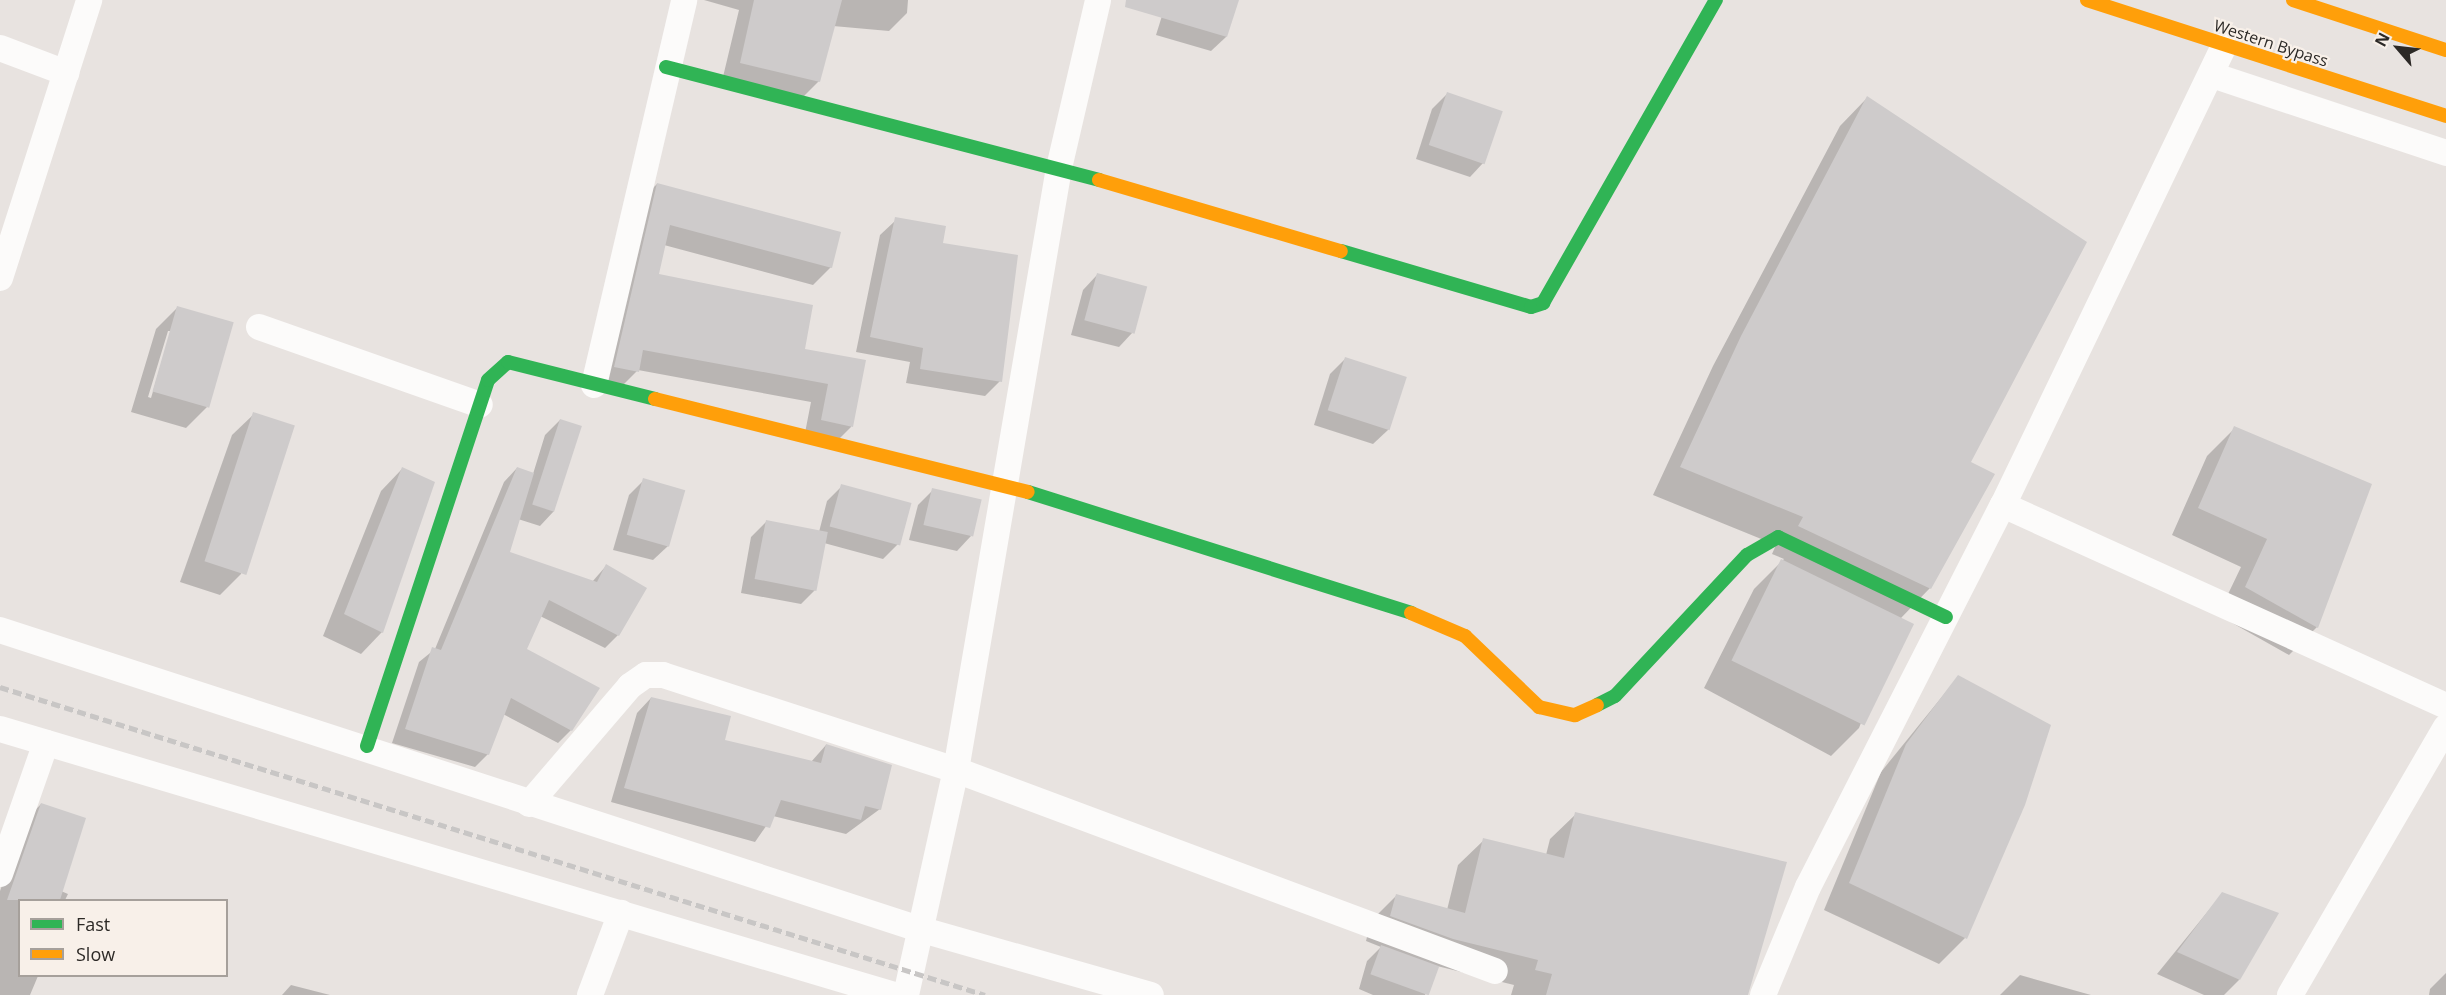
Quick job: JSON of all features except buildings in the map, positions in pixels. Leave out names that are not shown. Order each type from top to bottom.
[{"type":"street","points":[[0,278],[89,0]]},
{"type":"street","points":[[594,385],[666,67],[684,0]]},
{"type":"street","points":[[906,995],[956,770],[1008,486],[1059,168],[1098,0]]},
{"type":"street","points":[[666,67],[1059,168],[1531,307],[1543,303],[1716,0]]},
{"type":"street","name":"Western Bypass","points":[[2086,0],[2446,116]]},
{"type":"street","points":[[2293,0],[2446,51]]},
{"type":"street","points":[[1763,995],[1808,887],[2003,505],[2224,46]]},
{"type":"street","points":[[0,48],[66,73]]},
{"type":"street","points":[[2212,75],[2446,153]]},
{"type":"street","points":[[260,327],[480,405]]},
{"type":"street","points":[[367,746],[488,380],[508,362],[1008,486],[1441,622],[1465,636],[1539,707],[1575,715],[1615,696],[1747,555],[1778,537],[1946,617]]},
{"type":"street","points":[[2003,505],[2446,706]]},
{"type":"street","points":[[0,630],[367,746],[529,804],[919,929],[1151,995]]},
{"type":"street","points":[[529,804],[646,675],[663,675],[956,770],[1495,971]]},
{"type":"street","points":[[2290,995],[2446,727]]},
{"type":"street","points":[[0,729],[894,995]]},
{"type":"street","points":[[0,874],[46,742]]},
{"type":"street","points":[[590,995],[621,913]]},
{"type":"railway","points":[[0,687],[985,995]]},
{"type":"traffic: fast","points":[[1341,251],[1531,307],[1543,303],[1716,0]]},
{"type":"traffic: fast","points":[[666,67],[1099,180]]},
{"type":"traffic: fast","points":[[367,746],[488,380],[508,362],[655,399]]},
{"type":"traffic: fast","points":[[1028,492],[1411,613]]},
{"type":"traffic: fast","points":[[1597,705],[1615,696],[1747,555],[1778,537],[1946,617]]},
{"type":"traffic: slow","points":[[2087,0],[2446,116]]},
{"type":"traffic: slow","points":[[2293,0],[2446,50]]},
{"type":"traffic: slow","points":[[1099,180],[1341,251]]},
{"type":"traffic: slow","points":[[655,399],[1028,492]]},
{"type":"traffic: slow","points":[[1411,613],[1465,636],[1539,707],[1575,715],[1597,705]]}]
